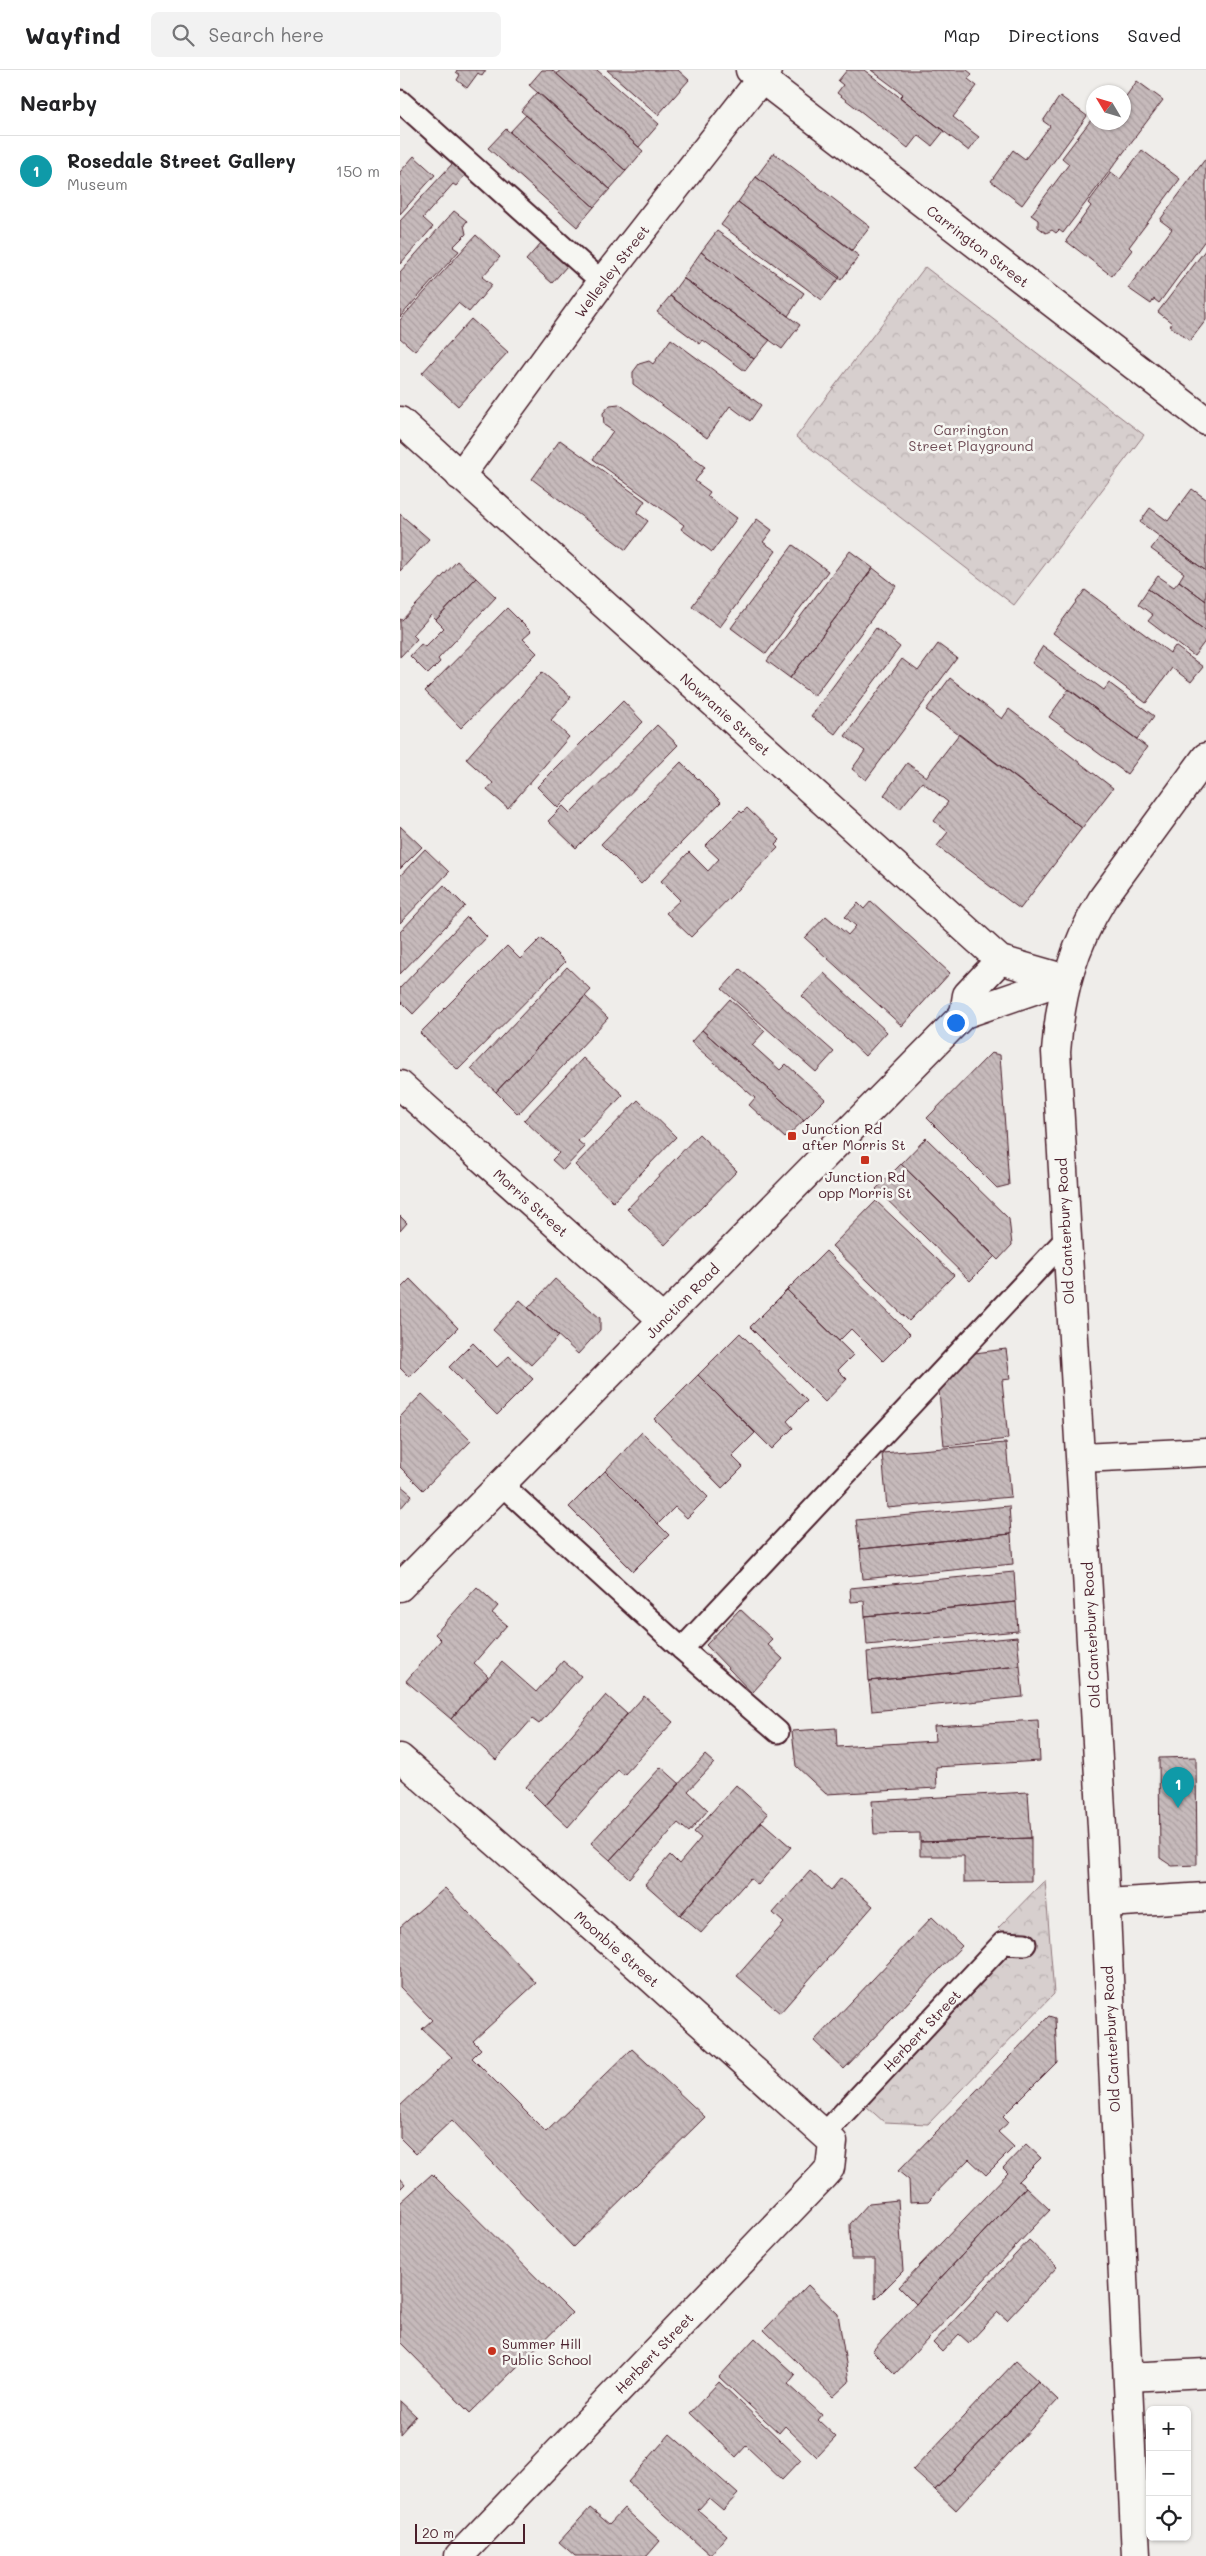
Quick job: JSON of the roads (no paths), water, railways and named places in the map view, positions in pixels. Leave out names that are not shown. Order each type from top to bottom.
[{"type":"street","name":"Wellesley Street","points":[[460,476],[602,282],[760,73]]},
{"type":"street","name":"Carrington Street","points":[[760,73],[1206,421]]},
{"type":"street","name":"Nowranie Street","points":[[400,421],[1000,960],[1066,979]]},
{"type":"street","name":"Old Canterbury Road","points":[[1136,2556],[1106,1903],[1081,1458],[1065,1240],[1056,1052],[1059,1014],[1066,979],[1078,944],[1103,898],[1206,757]]},
{"type":"street","name":"Junction Road","points":[[964,1014],[967,995],[1000,960]]},
{"type":"street","name":"Junction Road","points":[[400,1587],[964,1014],[1066,979]]},
{"type":"street","name":"Morris Street","points":[[400,1085],[662,1319]]},
{"type":"street","points":[[1081,1458],[1206,1452]]},
{"type":"street","name":"Moonbie Street","points":[[400,1758],[829,2138]]},
{"type":"street","points":[[1106,1903],[1206,1897]]},
{"type":"street","name":"Herbert Street","points":[[459,2556],[823,2176],[830,2168],[829,2138]]},
{"type":"street","points":[[1128,2377],[1206,2373]]},
{"type":"lane","points":[[400,101],[602,282]]},
{"type":"lane","points":[[682,1649],[1065,1240]]},
{"type":"lane","points":[[501,1484],[682,1649],[778,1732]]},
{"type":"lane","name":"Herbert Street","points":[[829,2138],[1003,1943],[1025,1944]]},
{"type":"place","name":"Junction Rd after Morris St","points":[[792,1136]]},
{"type":"place","name":"Junction Rd opp Morris St","points":[[865,1160]]},
{"type":"place","name":"Rosedale Street Gallery","points":[[1178,1808]]},
{"type":"place","name":"Summer Hill Public School","points":[[492,2351]]},
{"type":"park label","name":"Carrington Street Playground","points":[[971,438]]}]
